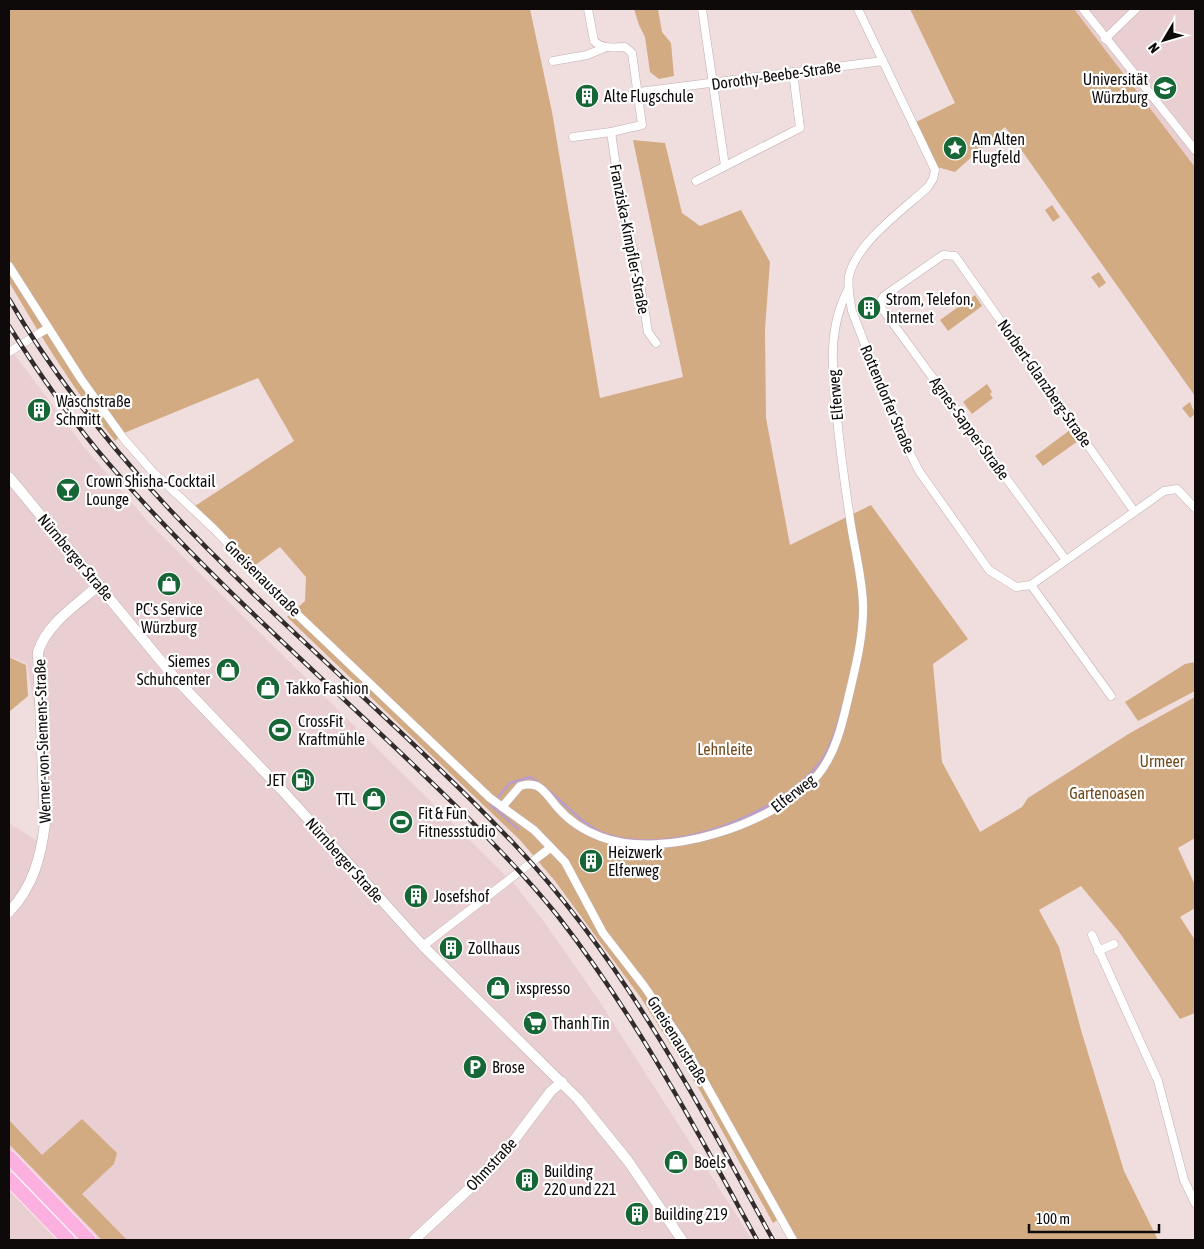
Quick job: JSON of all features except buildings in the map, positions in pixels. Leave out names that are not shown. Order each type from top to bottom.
[{"type":"highway","points":[[9,1157],[89,1240]]},
{"type":"highway","points":[[9,1179],[68,1240]]},
{"type":"street","points":[[588,9],[594,41],[604,48]]},
{"type":"street","points":[[702,9],[725,166]]},
{"type":"street","name":"Rottendorfer Straße","points":[[858,9],[935,170],[933,179],[928,187],[874,236],[859,254],[849,276],[848,290],[852,311],[897,427],[920,471],[989,570],[1016,587],[1031,585]]},
{"type":"street","points":[[1084,9],[1105,39],[1195,150]]},
{"type":"street","points":[[1105,39],[1136,9]]},
{"type":"street","points":[[552,61],[587,55],[604,48],[629,49],[632,53],[639,92],[642,125],[611,132],[574,137]]},
{"type":"street","name":"Dorothy-Beebe-Straße","points":[[639,92],[883,61]]},
{"type":"street","points":[[696,181],[800,128],[793,72]]},
{"type":"street","name":"Franziska-Kimpfler-Straße","points":[[611,132],[621,201],[637,265],[648,332],[656,343]]},
{"type":"street","name":"Agnes-Sapper-Straße","points":[[955,256],[943,255],[884,296],[880,302],[881,307],[1066,560]]},
{"type":"street","name":"Norbert-Glanzberg-Straße","points":[[955,256],[1134,511]]},
{"type":"street","name":"Gneisenaustraße","points":[[9,266],[48,328],[124,439],[152,472],[214,529],[277,595],[490,798],[502,807]]},
{"type":"street","name":"Elferweg","points":[[502,807],[520,786],[534,785],[542,789],[571,820],[602,838],[640,846],[666,844],[716,834],[763,816],[786,803],[817,776],[831,756],[852,681],[863,605],[839,438],[834,382],[835,325],[839,307],[848,290]]},
{"type":"street","points":[[9,352],[48,328]]},
{"type":"street","name":"Nürnberger Straße","points":[[9,477],[175,678],[281,789],[423,946],[479,1004],[562,1082],[628,1161],[682,1240]]},
{"type":"street","points":[[1111,696],[1031,585],[1164,491],[1173,489],[1183,493],[1195,508]]},
{"type":"street","name":"Werner-von-Siemens-Straße","points":[[9,912],[19,902],[32,879],[42,851],[45,823],[38,652],[41,644],[63,615],[99,585]]},
{"type":"street","points":[[423,946],[550,848],[534,830],[502,807]]},
{"type":"street","name":"Gneisenaustraße","points":[[550,848],[565,862],[603,933],[644,986],[680,1040],[793,1240]]},
{"type":"street","points":[[1092,935],[1158,1081],[1184,1180],[1195,1203]]},
{"type":"street","points":[[1098,951],[1114,944]]},
{"type":"street","name":"Ohmstraße","points":[[414,1240],[496,1164],[551,1091],[562,1082]]},
{"type":"shaded area","name":"Universität Würzburg","points":[[1074,9],[1195,9],[1195,167]]},
{"type":"shaded area","points":[[9,347],[84,447],[150,524],[515,885],[545,923],[598,999],[751,1238],[748,1240],[9,1240],[9,823],[36,840],[51,806],[27,664],[9,656]]},
{"type":"green space","name":"Lehnleite","points":[[9,9],[530,9],[552,112],[600,398],[683,377],[633,140],[665,143],[682,213],[700,226],[741,210],[770,262],[765,329],[766,418],[790,545],[871,505],[968,639],[933,664],[942,762],[980,832],[1022,807],[1028,798],[1130,733],[1195,697],[1195,838],[1178,848],[1195,885],[1195,908],[1180,917],[1195,940],[1195,1013],[1180,1019],[1119,932],[1081,886],[1039,910],[1059,947],[1081,1030],[1124,1171],[1158,1240],[797,1240],[783,1216],[773,1223],[699,1089],[641,998],[555,881],[520,840],[287,617],[305,601],[306,577],[280,547],[254,566],[195,506],[294,441],[258,378],[124,433],[115,441],[72,384],[46,344],[9,282]]},
{"type":"green space","points":[[634,9],[658,9],[662,32],[671,43],[674,76],[659,79],[650,72],[645,37]]},
{"type":"green space","points":[[910,9],[1074,9],[1195,167],[1195,396],[1005,127],[955,172],[937,167],[916,122],[955,103]]},
{"type":"green space","points":[[1052,205],[1060,217],[1053,222],[1045,210]]},
{"type":"green space","points":[[1099,272],[1106,283],[1099,288],[1091,277]]},
{"type":"green space","points":[[975,295],[982,306],[948,331],[940,320]]},
{"type":"green space","points":[[987,384],[993,398],[972,414],[963,402]]},
{"type":"green space","points":[[1190,402],[1195,414],[1190,418],[1182,408]]},
{"type":"green space","points":[[1070,430],[1078,441],[1043,466],[1035,456]]},
{"type":"green space","points":[[9,657],[26,665],[28,696],[9,712]]},
{"type":"green space","points":[[1195,662],[1195,691],[1138,721],[1125,702],[1185,664]]},
{"type":"green space","points":[[82,1119],[117,1153],[114,1164],[82,1194],[127,1240],[102,1240],[9,1144],[9,1120],[42,1155]]},
{"type":"waterway","points":[[518,829],[491,805],[510,783],[530,777],[540,783],[586,823],[605,834],[631,840],[661,840],[691,835],[722,826],[752,814],[780,798],[803,781],[825,755],[834,735],[842,708]]},
{"type":"railway","points":[[9,299],[60,378],[117,451],[180,520],[246,587],[451,780],[516,846],[555,890],[625,985],[657,1035],[773,1240]]},
{"type":"railway","points":[[9,326],[44,379],[82,431],[151,510],[238,600],[465,815],[557,915],[586,953],[639,1033],[688,1115],[757,1240]]},
{"type":"place","name":"Universität Würzburg","points":[[1165,88]]},
{"type":"place","name":"Alte Flugschule","points":[[587,96]]},
{"type":"place","name":"Am Alten Flugfeld","points":[[955,148]]},
{"type":"place","name":"Strom, Telefon, Internet","points":[[869,308]]},
{"type":"place","name":"Waschstraße Schmitt","points":[[39,410]]},
{"type":"place","name":"Crown Shisha-Cocktail Lounge","points":[[68,490]]},
{"type":"place","name":"PC's Service Würzburg","points":[[169,584]]},
{"type":"place","name":"Siemes Schuhcenter","points":[[228,670]]},
{"type":"place","name":"Takko Fashion","points":[[268,688]]},
{"type":"place","name":"CrossFit Kraftmühle","points":[[280,730]]},
{"type":"place","name":"JET","points":[[303,780]]},
{"type":"place","name":"TTL","points":[[374,799]]},
{"type":"place","name":"Fit & Fun Fitnessstudio","points":[[401,822]]},
{"type":"place","name":"Heizwerk Elferweg","points":[[591,861]]},
{"type":"place","name":"Josefshof","points":[[416,896]]},
{"type":"place","name":"Zollhaus","points":[[451,948]]},
{"type":"place","name":"ixspresso","points":[[498,988]]},
{"type":"place","name":"Thanh Tin","points":[[535,1023]]},
{"type":"place","name":"Brose","points":[[475,1067]]},
{"type":"place","name":"Boels","points":[[676,1162]]},
{"type":"place","name":"Building 220 und 221","points":[[527,1180]]},
{"type":"place","name":"Building 219","points":[[637,1214]]},
{"type":"park label","name":"Urmeer","points":[[1162,761]]},
{"type":"park label","name":"Gartenoasen","points":[[1107,793]]}]
